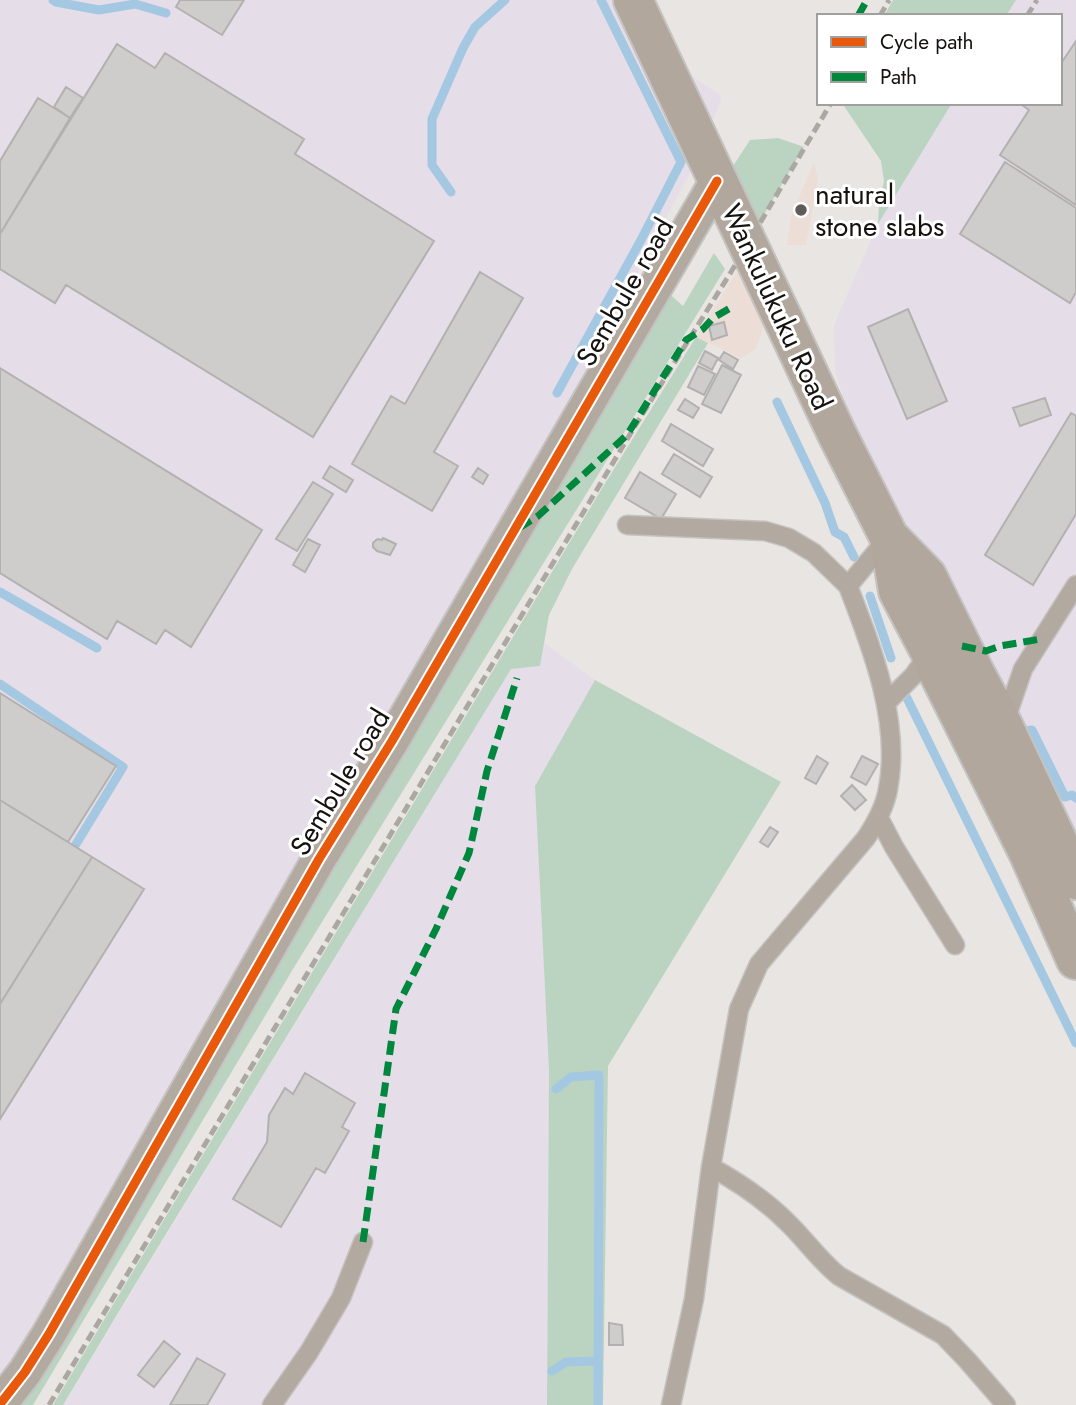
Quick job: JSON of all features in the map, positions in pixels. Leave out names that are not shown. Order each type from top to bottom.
[{"type":"main road","name":"Wankulukuku Road","points":[[633,0],[837,434],[889,537],[898,591],[1028,852],[1076,960]]},
{"type":"main road","name":"Wankulukuku Road","points":[[889,537],[927,576],[1003,725],[1076,880]]},
{"type":"street","name":"Sembule road","points":[[0,1404],[25,1372],[49,1334],[313,871],[392,741],[717,181]]},
{"type":"lane","points":[[627,525],[765,531],[789,538],[814,553],[848,586],[866,631],[886,704],[892,757],[888,791],[879,818],[851,857],[759,964],[739,1009],[711,1167],[694,1299],[671,1405]]},
{"type":"lane","points":[[848,586],[889,537]]},
{"type":"lane","points":[[1003,725],[1023,669],[1076,585]]},
{"type":"lane","points":[[886,704],[914,676],[930,652]]},
{"type":"lane","points":[[879,818],[955,945]]},
{"type":"lane","points":[[711,1167],[772,1207],[827,1267],[839,1276],[943,1335],[1006,1405]]},
{"type":"lane","points":[[272,1405],[309,1352],[341,1298],[363,1242]]},
{"type":"shaded area","points":[[0,0],[629,0],[670,56],[694,78],[720,95],[721,101],[695,163],[583,376],[401,702],[0,1387]]},
{"type":"shaded area","points":[[1016,0],[1076,0],[1076,872],[847,411],[835,369],[834,325],[878,224],[951,105],[1062,105],[1062,14],[1007,14]]},
{"type":"shaded area","points":[[814,162],[818,179],[806,245],[787,245],[791,217]]},
{"type":"shaded area","points":[[737,272],[766,319],[756,349],[741,358],[696,337]]},
{"type":"shaded area","points":[[544,643],[595,680],[535,786],[549,1070],[547,1405],[63,1405],[511,669],[540,666]]},
{"type":"green space","points":[[893,0],[1016,0],[1007,14],[885,14]]},
{"type":"green space","points":[[843,105],[951,105],[878,224],[884,181],[881,161]]},
{"type":"green space","points":[[778,138],[804,147],[739,257],[730,194],[733,166],[750,140]]},
{"type":"green space","points":[[714,253],[725,269],[293,969],[33,1405],[16,1405],[663,288],[683,306]]},
{"type":"green space","points":[[696,337],[708,343],[572,569],[549,615],[540,666],[511,669],[63,1405],[53,1405],[604,485]]},
{"type":"green space","points":[[595,680],[781,782],[608,1066],[603,1405],[547,1405],[549,1070],[535,786]]},
{"type":"building","points":[[180,0],[244,0],[222,35],[176,7]]},
{"type":"building","points":[[1076,41],[1076,205],[1000,155],[1029,110],[1022,105],[1062,105],[1062,62]]},
{"type":"building","points":[[117,44],[155,68],[165,53],[304,139],[295,154],[434,241],[313,437],[66,285],[55,303],[0,269],[0,234]]},
{"type":"building","points":[[66,87],[83,98],[70,118],[54,107]]},
{"type":"building","points":[[38,98],[70,118],[0,234],[0,161]]},
{"type":"building","points":[[1005,162],[1076,208],[1076,292],[1070,303],[960,234]]},
{"type":"building","points":[[480,272],[523,298],[434,452],[458,466],[432,511],[352,464],[391,396],[405,404]]},
{"type":"building","points":[[908,309],[947,401],[907,419],[868,327]]},
{"type":"building","points":[[724,322],[727,335],[712,340],[709,326]]},
{"type":"building","points":[[705,351],[718,358],[712,370],[699,363]]},
{"type":"building","points":[[724,352],[738,360],[733,369],[719,360]]},
{"type":"building","points":[[722,365],[741,375],[721,413],[702,404]]},
{"type":"building","points":[[698,366],[715,374],[704,395],[688,387]]},
{"type":"building","points":[[0,368],[262,530],[191,647],[165,630],[156,644],[117,621],[107,639],[0,573]]},
{"type":"building","points":[[1045,398],[1051,415],[1020,426],[1013,408]]},
{"type":"building","points":[[685,399],[699,408],[693,418],[678,410]]},
{"type":"building","points":[[1071,413],[1076,416],[1076,514],[1033,585],[985,555]]},
{"type":"building","points":[[671,424],[713,449],[703,466],[662,441]]},
{"type":"building","points":[[674,454],[712,477],[700,497],[662,474]]},
{"type":"building","points":[[330,466],[353,480],[346,492],[323,478]]},
{"type":"building","points":[[478,468],[488,475],[483,484],[472,477]]},
{"type":"building","points":[[640,472],[676,494],[661,519],[625,498]]},
{"type":"building","points":[[313,482],[333,494],[297,551],[276,539]]},
{"type":"building","points":[[383,538],[396,544],[390,555],[373,547],[376,540]]},
{"type":"building","points":[[308,539],[320,545],[305,572],[293,565]]},
{"type":"building","points":[[0,693],[116,766],[68,842],[0,800]]},
{"type":"building","points":[[817,756],[828,763],[816,784],[805,778]]},
{"type":"building","points":[[862,756],[878,764],[866,785],[851,777]]},
{"type":"building","points":[[852,785],[866,800],[855,810],[841,796]]},
{"type":"building","points":[[0,800],[92,857],[0,1004]]},
{"type":"building","points":[[770,827],[778,832],[768,847],[760,842]]},
{"type":"building","points":[[92,857],[144,889],[0,1119],[0,1004]]},
{"type":"building","points":[[305,1073],[355,1103],[342,1127],[349,1131],[325,1173],[316,1168],[281,1227],[233,1199],[267,1142],[269,1115],[285,1088],[293,1094]]},
{"type":"building","points":[[609,1323],[622,1325],[623,1345],[609,1345]]},
{"type":"building","points":[[164,1341],[180,1354],[154,1387],[138,1375]]},
{"type":"building","points":[[197,1358],[225,1374],[207,1405],[170,1405]]},
{"type":"waterway","points":[[53,0],[99,10],[135,4],[166,13]]},
{"type":"waterway","points":[[451,192],[432,165],[432,119],[475,27],[505,0]]},
{"type":"waterway","points":[[557,393],[681,162],[601,0]]},
{"type":"waterway","points":[[777,402],[825,503],[835,532],[844,537],[854,557]]},
{"type":"waterway","points":[[0,592],[97,648]]},
{"type":"waterway","points":[[870,596],[891,658]]},
{"type":"waterway","points":[[0,684],[123,767],[70,854]]},
{"type":"waterway","points":[[907,698],[1076,1043]]},
{"type":"waterway","points":[[1019,732],[1032,730],[1065,797],[1072,795],[1076,798]]},
{"type":"waterway","points":[[556,1089],[571,1077],[599,1075],[598,1405]]},
{"type":"waterway","points":[[552,1371],[566,1362],[598,1361]]},
{"type":"railway","points":[[881,14],[889,0]]},
{"type":"railway","points":[[1028,14],[1037,0]]},
{"type":"railway","points":[[49,1405],[830,105]]},
{"type":"marked path","points":[[859,14],[867,0]]},
{"type":"marked path","points":[[519,528],[538,516],[627,435],[686,340],[703,329],[713,318],[732,307]]},
{"type":"marked path","points":[[962,646],[986,651],[1041,639]]},
{"type":"marked path","points":[[363,1242],[396,1009],[436,929],[469,853],[487,771],[517,678]]},
{"type":"cycle path","points":[[0,1404],[25,1372],[49,1334],[319,859],[392,741],[717,181]]},
{"type":"place","name":"natural stone slabs","points":[[801,210]]}]
